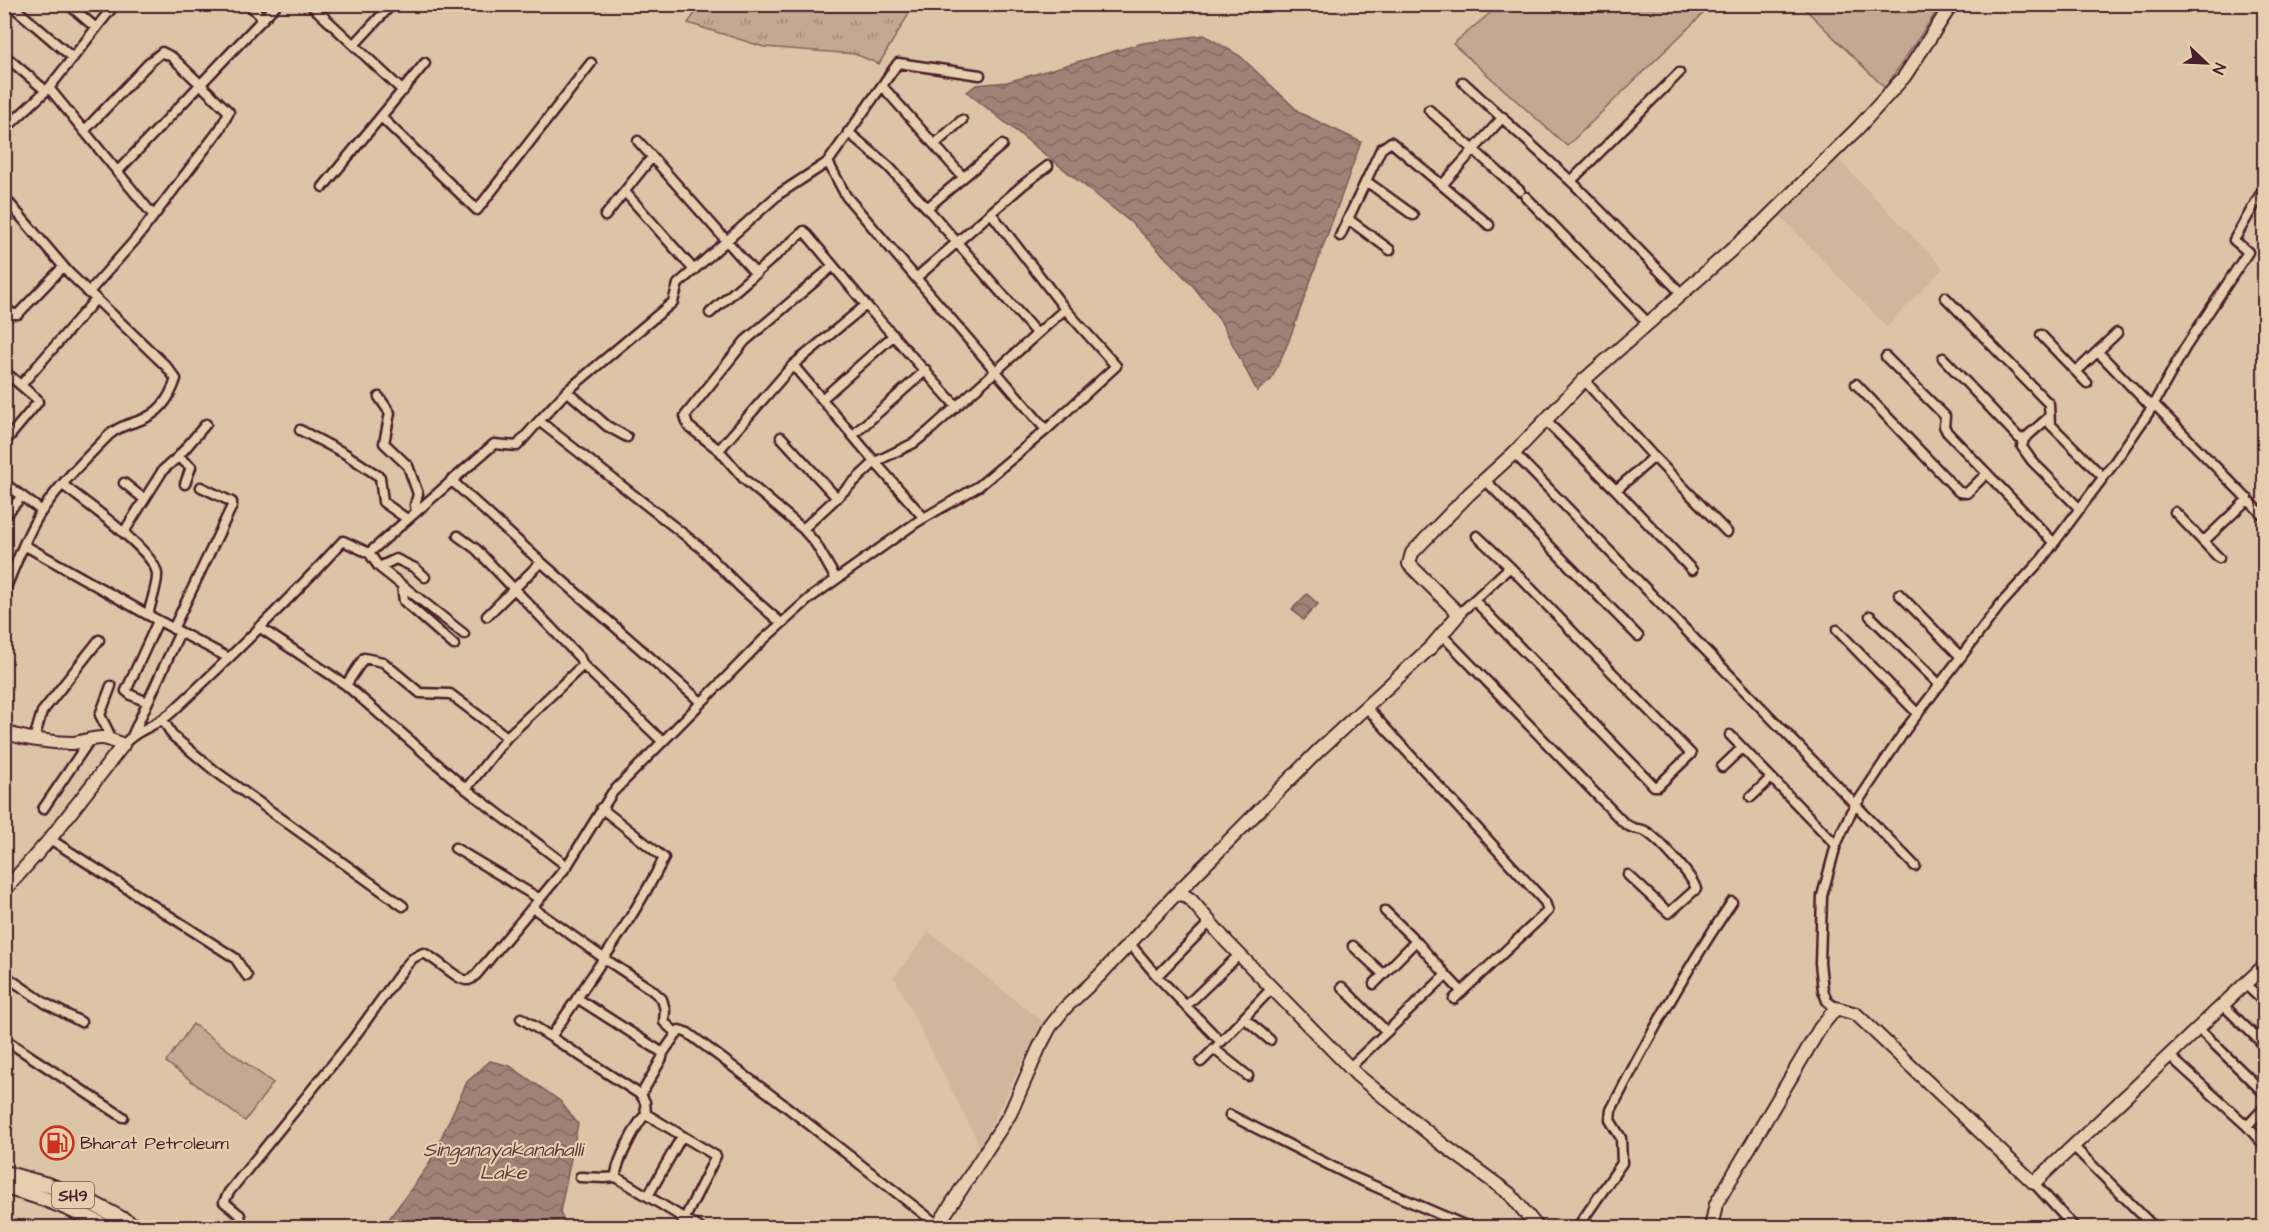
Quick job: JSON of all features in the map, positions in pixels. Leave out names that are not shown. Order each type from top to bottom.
[{"type":"main road","name":"SH9","points":[[4,1173],[51,1186],[90,1202],[138,1227]]},
{"type":"main road","name":"SH9","points":[[4,1187],[50,1200],[107,1227]]},
{"type":"street","points":[[10,4],[73,58]]},
{"type":"street","points":[[68,4],[96,28]]},
{"type":"street","points":[[6,126],[47,90],[115,4]]},
{"type":"street","points":[[249,4],[263,19]]},
{"type":"street","points":[[117,172],[277,4]]},
{"type":"street","points":[[310,4],[403,91]]},
{"type":"street","points":[[354,45],[392,4]]},
{"type":"street","points":[[1459,614],[1409,564],[1412,553],[1514,453],[1584,380],[1763,222],[1858,128],[1904,77],[1952,4]]},
{"type":"street","points":[[85,130],[162,52],[172,57],[229,112],[220,129],[136,239],[88,292]]},
{"type":"street","points":[[4,55],[47,90],[85,130],[153,215]]},
{"type":"street","points":[[323,187],[425,63]]},
{"type":"street","points":[[381,117],[477,210],[591,63]]},
{"type":"street","points":[[369,553],[494,444],[517,446],[567,391],[673,302],[678,284],[779,194],[828,162],[898,63],[980,75]]},
{"type":"street","points":[[1571,181],[1679,73]]},
{"type":"street","points":[[1463,82],[1571,181],[1682,294]]},
{"type":"street","points":[[883,87],[963,177]]},
{"type":"street","points":[[1429,110],[1523,194],[1649,324]]},
{"type":"street","points":[[1443,184],[1503,117]]},
{"type":"street","points":[[935,144],[962,120]]},
{"type":"street","points":[[848,132],[888,166],[1037,334]]},
{"type":"street","points":[[638,141],[756,274]]},
{"type":"street","points":[[1340,236],[1381,149],[1391,142],[1489,225]]},
{"type":"street","points":[[927,208],[1002,145]]},
{"type":"street","points":[[605,216],[652,157]]},
{"type":"street","points":[[828,162],[846,196],[1046,430]]},
{"type":"street","points":[[916,278],[1024,184],[1048,166]]},
{"type":"street","points":[[1366,181],[1413,215]]},
{"type":"street","points":[[2075,1227],[2034,1183],[1856,1014],[1836,1008],[1827,1001],[1823,990],[1820,963],[1822,896],[1836,845],[1856,803],[1918,714],[2000,605],[2054,543],[2153,406],[2185,348],[2248,252],[2234,240],[2265,188]]},
{"type":"street","points":[[625,192],[694,270]]},
{"type":"street","points":[[4,197],[63,267],[166,366],[176,379],[171,395],[160,410],[111,433],[63,484],[42,511],[24,545],[4,592]]},
{"type":"street","points":[[237,1227],[241,1220],[240,1215],[224,1202],[229,1192],[352,1040],[413,958],[423,953],[434,957],[460,979],[468,980],[476,975],[567,866],[612,793],[781,623],[810,598],[924,518],[979,486],[1046,430],[1116,366],[1065,309],[991,213]]},
{"type":"street","points":[[1348,219],[1390,250]]},
{"type":"street","points":[[710,313],[804,231],[956,406]]},
{"type":"street","points":[[833,266],[745,341],[685,416],[688,426],[719,450],[744,479],[803,529],[816,544],[836,579]]},
{"type":"street","points":[[4,307],[13,314],[22,311],[63,267]]},
{"type":"street","points":[[1945,297],[2049,404],[2048,418],[2024,439],[2022,447],[2032,461],[2080,508]]},
{"type":"street","points":[[21,385],[95,300]]},
{"type":"street","points":[[719,450],[793,365],[866,305]]},
{"type":"street","points":[[803,529],[875,462],[914,443],[1065,309]]},
{"type":"street","points":[[2077,371],[2117,333]]},
{"type":"street","points":[[822,399],[894,335]]},
{"type":"street","points":[[2041,335],[2087,383]]},
{"type":"street","points":[[2098,352],[2265,516]]},
{"type":"street","points":[[1886,357],[1945,416],[1944,426],[1947,432],[2054,543]]},
{"type":"street","points":[[1943,358],[2019,438],[2024,439]]},
{"type":"street","points":[[793,365],[924,518]]},
{"type":"street","points":[[853,435],[926,370]]},
{"type":"street","points":[[4,371],[37,399],[37,405],[4,443]]},
{"type":"street","points":[[1584,380],[1727,532]]},
{"type":"street","points":[[1857,384],[1959,492],[1967,493],[1987,473]]},
{"type":"street","points":[[567,391],[607,426],[627,437]]},
{"type":"street","points":[[379,397],[390,413],[384,443],[408,466],[418,494],[415,499],[416,511]]},
{"type":"street","points":[[2048,418],[2050,424],[2103,477]]},
{"type":"street","points":[[1545,420],[1692,570]]},
{"type":"street","points":[[539,421],[700,547],[740,587],[781,623]]},
{"type":"street","points":[[124,532],[163,470],[178,457],[206,424]]},
{"type":"street","points":[[300,430],[344,453],[380,477],[383,502],[407,519]]},
{"type":"street","points":[[781,437],[837,498]]},
{"type":"street","points":[[1514,453],[1915,866]]},
{"type":"street","points":[[178,457],[191,466],[185,484]]},
{"type":"street","points":[[1616,490],[1654,457]]},
{"type":"street","points":[[451,480],[701,702]]},
{"type":"street","points":[[1485,480],[1638,636]]},
{"type":"street","points":[[4,483],[42,511]]},
{"type":"street","points":[[124,483],[144,499]]},
{"type":"street","points":[[63,484],[124,532],[153,565],[157,575],[148,615]]},
{"type":"street","points":[[4,891],[51,839],[133,734],[232,506],[232,502],[226,498],[201,487]]},
{"type":"street","points":[[4,517],[22,496]]},
{"type":"street","points":[[2204,541],[2248,499]]},
{"type":"street","points":[[2175,512],[2219,558]]},
{"type":"street","points":[[458,536],[476,549],[580,658],[583,665],[662,741]]},
{"type":"street","points":[[1474,600],[1654,786],[1659,786],[1691,753],[1478,536]]},
{"type":"street","points":[[133,734],[163,720],[304,584],[343,541],[369,553],[379,567],[464,634]]},
{"type":"street","points":[[24,545],[158,621],[229,658]]},
{"type":"street","points":[[379,567],[396,559],[415,568],[425,577]]},
{"type":"street","points":[[487,616],[541,562]]},
{"type":"street","points":[[641,1095],[663,1053],[679,1030],[688,1033],[783,1104],[937,1226],[1010,1114],[1039,1048],[1050,1027],[1065,1008],[1318,751],[1510,567]]},
{"type":"street","points":[[402,586],[404,602],[454,645]]},
{"type":"street","points":[[1899,594],[1961,657]]},
{"type":"street","points":[[1870,616],[1940,685]]},
{"type":"street","points":[[147,702],[126,691],[158,621]]},
{"type":"street","points":[[259,627],[346,685],[466,789],[567,866]]},
{"type":"street","points":[[1837,630],[1918,714]]},
{"type":"street","points":[[1441,634],[1629,828],[1646,830],[1689,874],[1696,889],[1669,913],[1629,875]]},
{"type":"street","points":[[34,739],[42,712],[99,640]]},
{"type":"street","points":[[346,685],[364,658],[384,662],[420,693],[450,694],[507,737]]},
{"type":"street","points":[[466,789],[507,737],[512,735],[583,665]]},
{"type":"street","points":[[107,739],[108,731],[100,715],[111,686]]},
{"type":"street","points":[[1366,707],[1545,902],[1548,911],[1454,999]]},
{"type":"street","points":[[163,720],[173,736],[215,771],[403,906]]},
{"type":"street","points":[[4,731],[34,739],[70,743],[98,738],[123,745]]},
{"type":"street","points":[[1730,735],[1836,845]]},
{"type":"street","points":[[43,808],[89,741]]},
{"type":"street","points":[[1722,767],[1742,748]]},
{"type":"street","points":[[1751,797],[1771,778]]},
{"type":"street","points":[[551,1037],[605,959],[651,885],[664,858],[601,808]]},
{"type":"street","points":[[51,839],[235,958],[247,976]]},
{"type":"street","points":[[455,848],[540,899]]},
{"type":"street","points":[[1176,895],[1182,894],[1191,900],[1239,955],[1349,1068],[1442,1144],[1510,1194],[1538,1227]]},
{"type":"street","points":[[1577,1227],[1622,1163],[1621,1137],[1610,1120],[1611,1110],[1657,1022],[1695,957],[1732,902]]},
{"type":"street","points":[[533,908],[652,990],[662,999],[665,1010],[664,1023],[677,1034]]},
{"type":"street","points":[[1385,911],[1462,992]]},
{"type":"street","points":[[1157,976],[1210,922]]},
{"type":"street","points":[[1374,984],[1416,941]]},
{"type":"street","points":[[1130,944],[1157,976],[1221,1042]]},
{"type":"street","points":[[1353,946],[1383,974]]},
{"type":"street","points":[[1186,1006],[1239,955]]},
{"type":"street","points":[[2034,1183],[2265,966]]},
{"type":"street","points":[[4,975],[45,1003],[81,1022]]},
{"type":"street","points":[[1349,1068],[1446,975]]},
{"type":"street","points":[[2245,984],[2265,1002]]},
{"type":"street","points":[[1342,987],[1387,1032]]},
{"type":"street","points":[[1201,1062],[1272,988]]},
{"type":"street","points":[[577,998],[663,1053]]},
{"type":"street","points":[[2223,1006],[2265,1045]]},
{"type":"street","points":[[1711,1227],[1716,1204],[1820,1029],[1836,1008]]},
{"type":"street","points":[[521,1018],[641,1095],[645,1102],[646,1114],[641,1119],[621,1159],[615,1173],[616,1177]]},
{"type":"street","points":[[1244,1018],[1270,1040]]},
{"type":"street","points":[[2199,1029],[2265,1093]]},
{"type":"street","points":[[4,1039],[123,1117]]},
{"type":"street","points":[[1214,1049],[1248,1076]]},
{"type":"street","points":[[2171,1056],[2265,1145]]},
{"type":"street","points":[[2247,1126],[2265,1108]]},
{"type":"street","points":[[646,1114],[716,1156],[680,1227]]},
{"type":"street","points":[[1230,1115],[1352,1176],[1471,1227]]},
{"type":"street","points":[[648,1196],[682,1136]]},
{"type":"street","points":[[2073,1146],[2155,1227]]},
{"type":"street","points":[[580,1177],[616,1177],[700,1227]]},
{"type":"shaded area","points":[[1836,157],[1943,268],[1887,327],[1779,215]]},
{"type":"shaded area","points":[[929,932],[1043,1022],[980,1146],[894,977]]},
{"type":"green space","points":[[701,5],[914,5],[879,64],[855,54],[764,47],[688,23]]},
{"type":"green space","points":[[1500,5],[1712,5],[1567,146],[1453,44]]},
{"type":"green space","points":[[1801,5],[1941,5],[1885,88]]},
{"type":"green space","points":[[193,1024],[273,1083],[245,1121],[166,1062]]},
{"type":"water","points":[[1204,35],[1240,56],[1300,113],[1361,142],[1288,343],[1271,380],[1257,391],[1221,322],[1194,287],[1134,225],[967,92],[976,85],[1007,82],[1143,43]]},
{"type":"water","points":[[1307,594],[1318,604],[1303,620],[1292,609]]},
{"type":"water","name":"Singanayakanahalli Lake","points":[[490,1061],[510,1066],[560,1101],[578,1124],[560,1212],[566,1227],[383,1227],[428,1166],[467,1082]]},
{"type":"place","name":"Bharat Petroleum","points":[[57,1143]]}]
